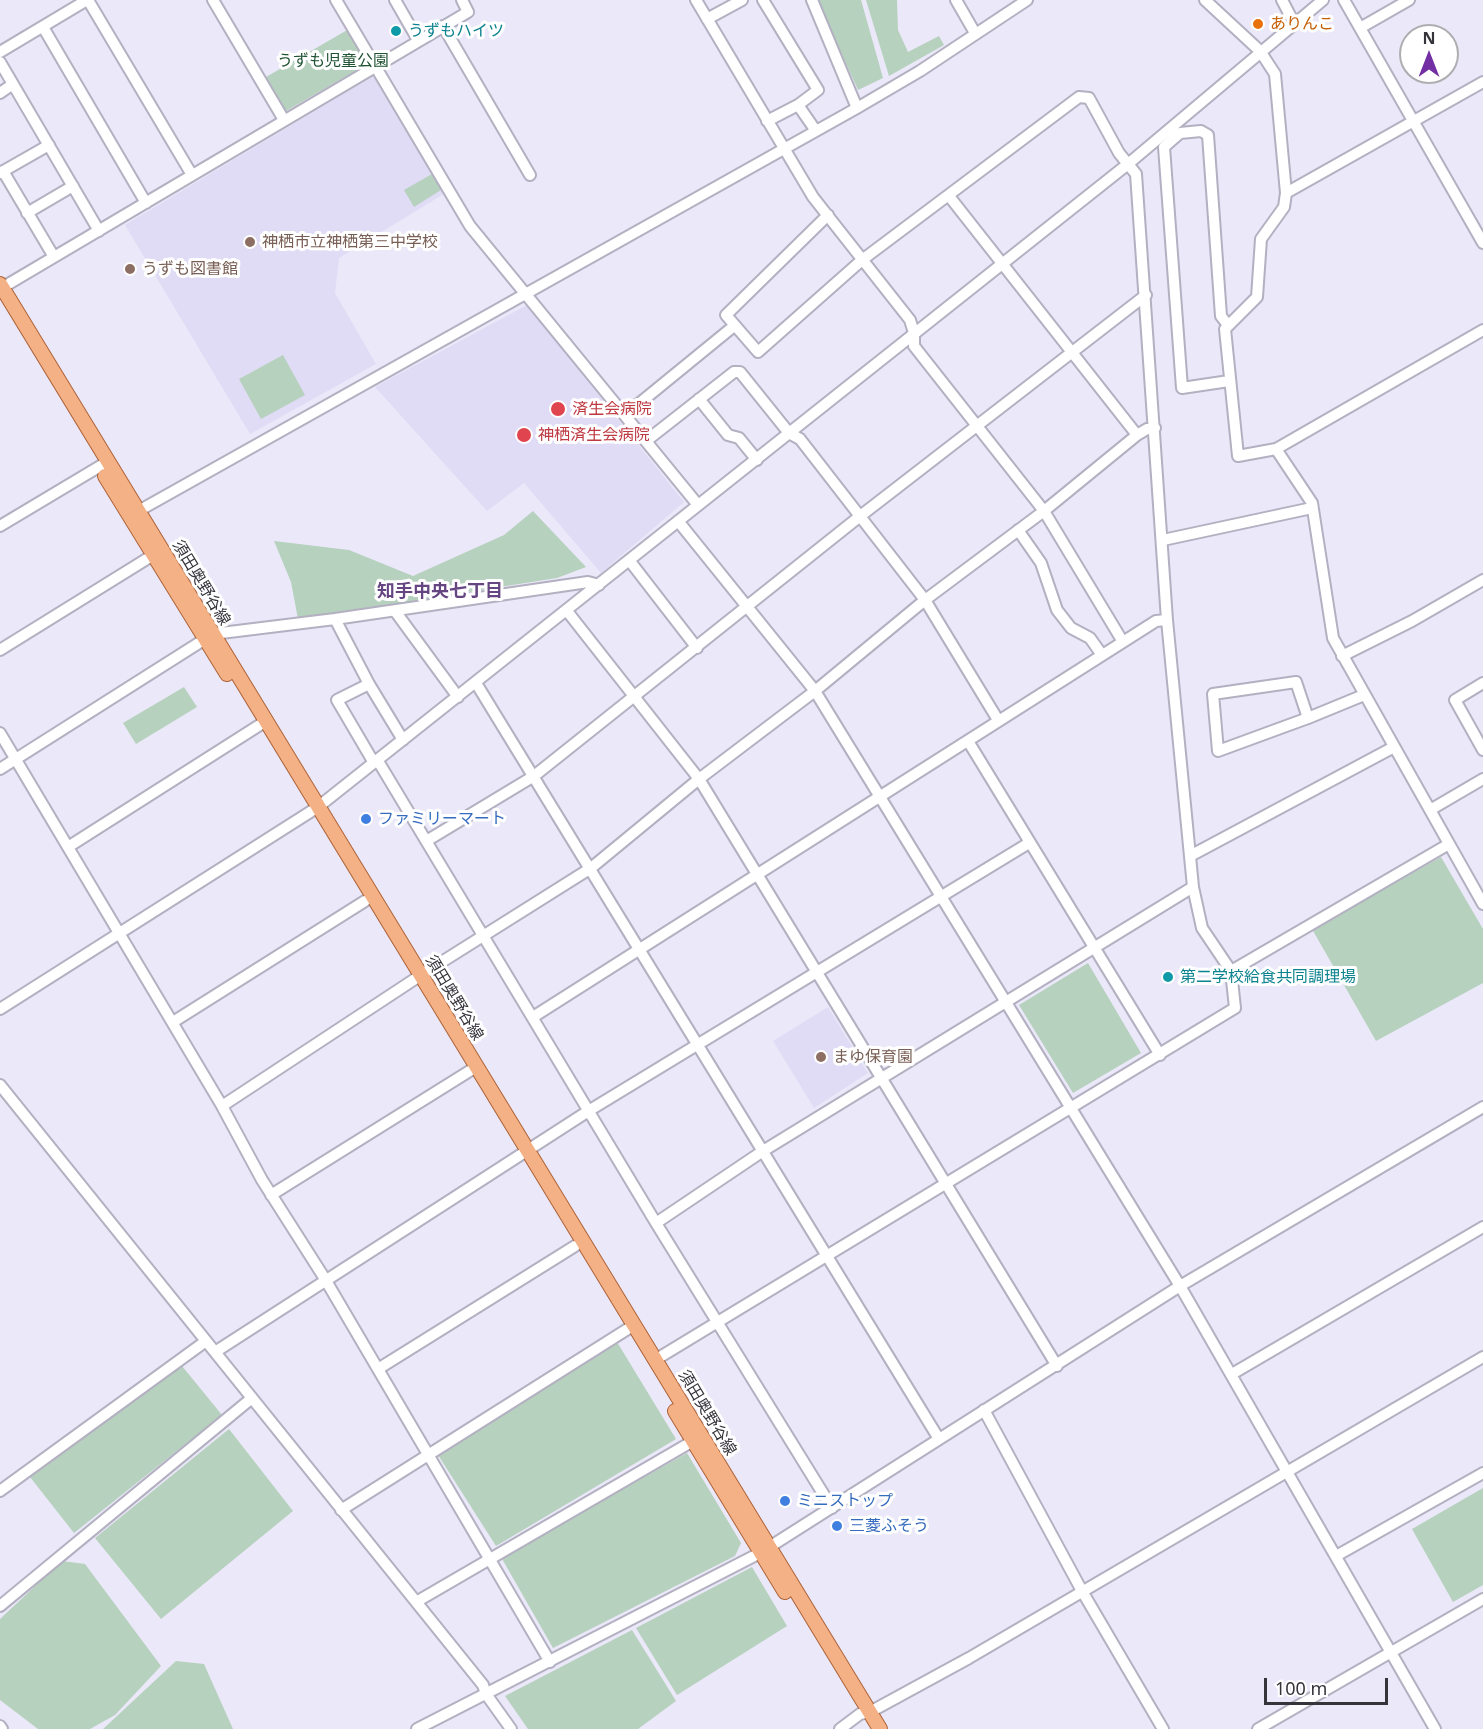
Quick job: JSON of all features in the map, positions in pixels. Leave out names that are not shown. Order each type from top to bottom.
[{"type":"main road","name":"須田奥野谷線","points":[[1,290],[103,464],[630,1327],[693,1441],[865,1713],[880,1729]]},
{"type":"main road","name":"須田奥野谷線","points":[[314,809],[365,901],[417,978]]},
{"type":"main road","name":"須田奥野谷線","points":[[524,1153],[575,1246],[655,1360],[764,1550]]},
{"type":"main road","name":"須田奥野谷線","points":[[865,1713],[870,1729]]},
{"type":"street","points":[[0,52],[87,0],[192,175]]},
{"type":"street","points":[[213,0],[284,120]]},
{"type":"street","points":[[336,0],[470,226],[698,505]]},
{"type":"street","points":[[395,0],[418,40]]},
{"type":"street","points":[[1,290],[468,12],[462,0]]},
{"type":"street","points":[[696,0],[813,197],[910,320],[914,333],[914,346],[1044,511],[1123,642]]},
{"type":"street","points":[[707,19],[742,0]]},
{"type":"street","points":[[763,0],[818,90],[798,105],[767,121]]},
{"type":"street","points":[[812,0],[857,108]]},
{"type":"street","points":[[956,0],[975,33]]},
{"type":"street","points":[[134,514],[526,292],[786,149],[920,71],[1027,0]]},
{"type":"street","points":[[1205,0],[1260,51],[1275,74],[1286,193],[1284,207],[1261,239],[1257,297],[1225,329],[1238,456],[1276,449],[1483,330]]},
{"type":"street","points":[[1282,0],[1294,23]]},
{"type":"street","points":[[0,1009],[314,809],[376,762],[1128,164],[1323,0]]},
{"type":"street","points":[[1344,0],[1483,243]]},
{"type":"street","points":[[1360,28],[1408,0]]},
{"type":"street","points":[[443,26],[530,175]]},
{"type":"street","points":[[43,27],[146,203]]},
{"type":"street","points":[[0,62],[99,231]]},
{"type":"street","points":[[1286,193],[1483,82]]},
{"type":"street","points":[[0,93],[13,84]]},
{"type":"street","points":[[655,1360],[1235,1008],[1231,970],[1202,928],[1193,887],[1167,620],[1136,174],[1119,153],[1089,98],[1080,97],[862,260],[758,352],[726,315],[828,215]]},
{"type":"street","points":[[798,105],[816,131]]},
{"type":"street","points":[[1228,325],[1221,316],[1208,135],[1201,131],[1180,133],[1164,147],[1182,388],[1229,381]]},
{"type":"street","points":[[49,145],[2,172],[54,257]]},
{"type":"street","points":[[27,213],[73,186]]},
{"type":"street","points":[[949,196],[1070,353],[1137,435]]},
{"type":"street","points":[[428,840],[534,776],[859,517],[1146,295]]},
{"type":"street","points":[[625,415],[734,326]]},
{"type":"street","points":[[646,441],[734,372],[740,372],[789,433],[800,439],[925,600],[998,720]]},
{"type":"street","points":[[699,399],[728,435],[739,438],[757,460]]},
{"type":"street","points":[[222,1106],[417,978],[591,868],[699,779],[815,691],[925,600],[1044,511],[1137,435],[1147,429],[1155,428]]},
{"type":"street","points":[[1276,449],[1312,508],[1333,638],[1483,904]]},
{"type":"street","points":[[0,526],[103,464]]},
{"type":"street","points":[[1163,540],[1312,508]]},
{"type":"street","points":[[678,521],[815,691],[1180,1286],[1435,1729]]},
{"type":"street","points":[[1018,530],[1041,563],[1057,610],[1071,628],[1090,638],[1102,655]]},
{"type":"street","points":[[0,650],[158,552]]},
{"type":"street","points":[[629,560],[697,648]]},
{"type":"street","points":[[1342,656],[1412,621],[1483,580]]},
{"type":"street","points":[[0,769],[209,637],[588,582],[599,585]]},
{"type":"street","points":[[394,610],[458,697]]},
{"type":"street","points":[[567,611],[699,779],[1056,1366]]},
{"type":"street","points":[[335,620],[369,684],[403,740]]},
{"type":"street","points":[[533,1017],[1156,621],[1167,620]]},
{"type":"street","points":[[1308,718],[1296,682],[1213,694],[1218,751],[1308,718],[1364,695]]},
{"type":"street","points":[[476,683],[939,1439]]},
{"type":"street","points":[[1483,683],[1455,700],[1483,750]]},
{"type":"street","points":[[369,684],[337,700],[428,840],[656,1222],[832,1508]]},
{"type":"street","points":[[68,847],[262,724]]},
{"type":"street","points":[[0,733],[173,1022],[271,1195],[325,1279],[491,1557],[550,1662]]},
{"type":"street","points":[[968,741],[1160,1055]]},
{"type":"street","points":[[1190,856],[1394,747]]},
{"type":"street","points":[[1430,810],[1483,779]]},
{"type":"street","points":[[215,1352],[590,1110],[1029,843]]},
{"type":"street","points":[[1231,970],[1449,844]]},
{"type":"street","points":[[656,1222],[763,1150],[1193,887]]},
{"type":"street","points":[[173,1022],[365,901]]},
{"type":"street","points":[[271,1195],[472,1069]]},
{"type":"street","points":[[0,1085],[483,1685],[486,1694],[511,1729]]},
{"type":"street","points":[[417,1729],[764,1550],[1180,1286],[1483,1107]]},
{"type":"street","points":[[1232,1374],[1483,1227]]},
{"type":"street","points":[[378,1370],[575,1246]]},
{"type":"street","points":[[341,1510],[630,1327]]},
{"type":"street","points":[[0,1491],[206,1341]]},
{"type":"street","points":[[840,1729],[865,1713],[969,1658],[1483,1357]]},
{"type":"street","points":[[0,1606],[252,1398]]},
{"type":"street","points":[[984,1410],[1082,1590],[1163,1729]]},
{"type":"street","points":[[416,1602],[693,1441]]},
{"type":"street","points":[[1336,1556],[1483,1473]]},
{"type":"street","points":[[1258,1729],[1483,1599]]},
{"type":"shaded area","name":"神栖市立神栖第三中学校","points":[[373,76],[447,192],[339,258],[335,293],[376,364],[250,434],[125,225]]},
{"type":"shaded area","name":"神栖済生会病院","points":[[527,305],[684,502],[601,573],[524,483],[487,511],[375,387]]},
{"type":"shaded area","name":"まゆ保育園","points":[[828,1007],[868,1073],[814,1108],[773,1041]]},
{"type":"green space","points":[[817,0],[861,0],[883,78],[858,90]]},
{"type":"green space","points":[[866,0],[897,0],[898,30],[908,52],[939,36],[944,45],[889,76]]},
{"type":"green space","name":"うずも児童公園","points":[[349,29],[369,63],[286,111],[266,77]]},
{"type":"green space","points":[[432,174],[441,190],[414,207],[404,190]]},
{"type":"green space","points":[[283,355],[305,395],[261,419],[239,379]]},
{"type":"green space","points":[[533,511],[586,567],[557,578],[298,619],[291,582],[274,541],[349,550],[413,576],[504,535]]},
{"type":"green space","points":[[184,687],[197,707],[136,744],[123,723]]},
{"type":"green space","points":[[1441,857],[1483,929],[1483,983],[1376,1041],[1312,929]]},
{"type":"green space","points":[[1088,963],[1141,1053],[1073,1093],[1019,1005]]},
{"type":"green space","points":[[617,1342],[676,1439],[496,1546],[438,1455]]},
{"type":"green space","points":[[182,1366],[222,1415],[74,1533],[30,1477]]},
{"type":"green space","points":[[229,1429],[293,1511],[161,1619],[95,1538]]},
{"type":"green space","points":[[687,1453],[741,1543],[735,1556],[553,1648],[501,1557]]},
{"type":"green space","points":[[1483,1488],[1483,1585],[1453,1602],[1412,1529]]},
{"type":"green space","points":[[62,1561],[85,1564],[161,1666],[115,1715],[90,1729],[38,1729],[0,1700],[0,1619]]},
{"type":"green space","points":[[752,1567],[787,1626],[677,1695],[636,1628]]},
{"type":"green space","points":[[632,1630],[676,1701],[638,1729],[528,1729],[505,1696]]},
{"type":"green space","points":[[176,1661],[204,1664],[233,1729],[103,1729]]},
{"type":"place","name":"ありんこ","points":[[1258,24]]},
{"type":"place","name":"うずもハイツ","points":[[396,31]]},
{"type":"place","name":"神栖市立神栖第三中学校","points":[[250,242]]},
{"type":"place","name":"うずも図書館","points":[[130,269]]},
{"type":"place","name":"済生会病院","points":[[558,409]]},
{"type":"place","name":"神栖済生会病院","points":[[524,435]]},
{"type":"place","name":"ファミリーマート","points":[[366,819]]},
{"type":"place","name":"第二学校給食共同調理場","points":[[1168,977]]},
{"type":"place","name":"まゆ保育園","points":[[821,1057]]},
{"type":"place","name":"ミニストップ","points":[[785,1501]]},
{"type":"place","name":"三菱ふそう","points":[[837,1526]]},
{"type":"district","name":"知手中央七丁目","points":[[440,592]]}]
